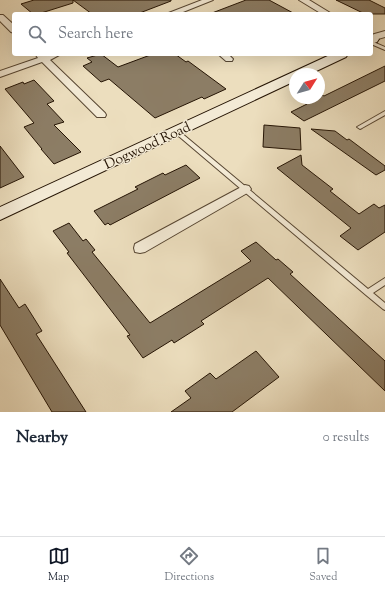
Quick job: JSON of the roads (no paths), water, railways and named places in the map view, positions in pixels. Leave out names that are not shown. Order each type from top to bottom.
[{"type":"street","points":[[176,12],[209,0]]},
{"type":"street","points":[[302,0],[324,12]]},
{"type":"street","points":[[0,17],[12,28]]},
{"type":"street","points":[[373,40],[385,34]]},
{"type":"street","points":[[0,74],[42,56],[101,115]]},
{"type":"street","points":[[312,68],[338,56]]},
{"type":"street","name":"Dogwood Road","points":[[0,214],[289,79]]},
{"type":"street","points":[[140,248],[245,189]]},
{"type":"lane","points":[[373,41],[385,49]]},
{"type":"lane","points":[[360,127],[385,113]]},
{"type":"lane","points":[[177,132],[385,308]]},
{"type":"lane","points":[[368,293],[385,281]]}]
